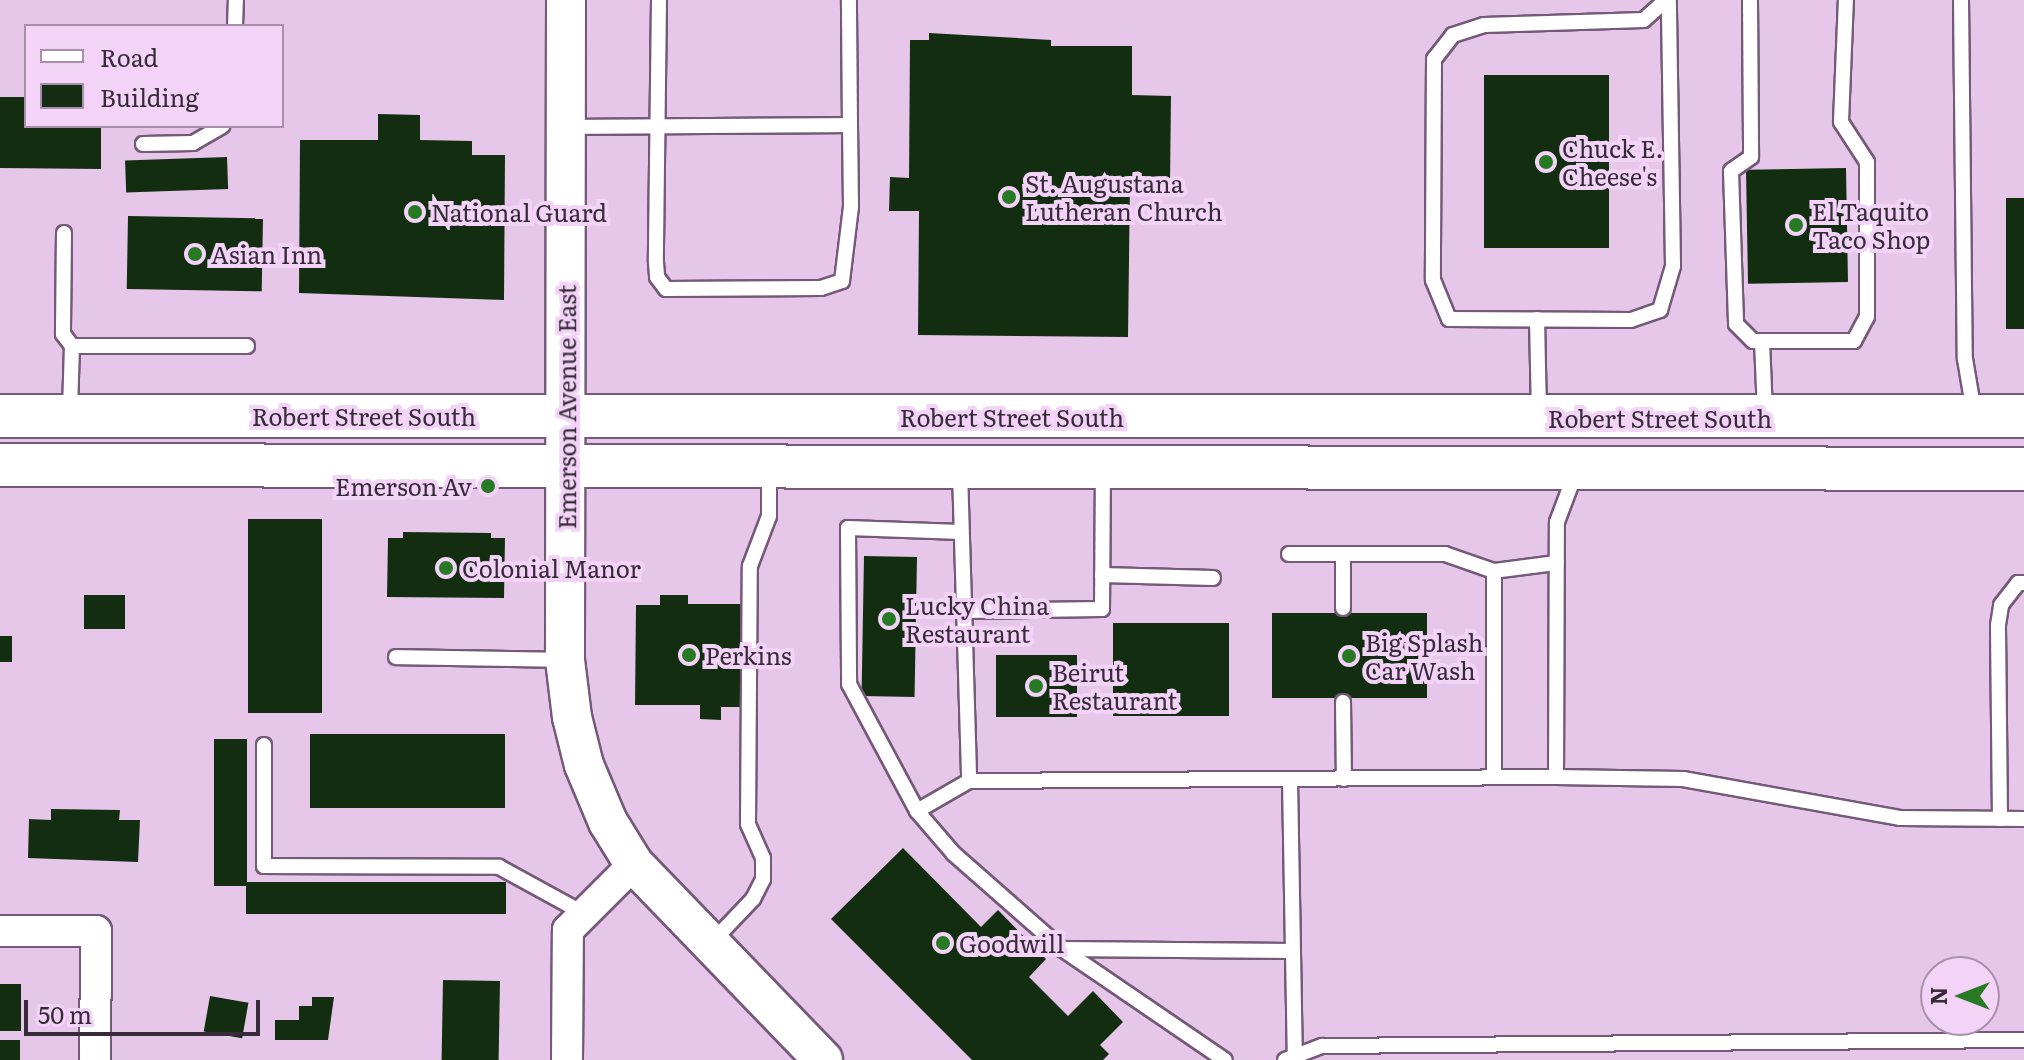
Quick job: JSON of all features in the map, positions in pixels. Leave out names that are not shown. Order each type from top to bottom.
[{"type":"main road","name":"Robert Street South","points":[[0,416],[2024,416]]},
{"type":"main road","points":[[1577,470],[1585,445],[1624,418]]},
{"type":"main road","name":"Robert Street South","points":[[0,465],[2024,469]]},
{"type":"street","name":"Emerson Avenue East","points":[[566,0],[565,660],[584,765],[608,822],[634,864],[823,1060]]},
{"type":"street","points":[[567,1060],[568,930],[634,864]]},
{"type":"street","points":[[0,931],[96,931],[95,1060]]},
{"type":"lane","points":[[235,24],[236,0]]},
{"type":"lane","points":[[659,0],[657,277],[666,289],[684,291],[821,288],[842,281],[851,207],[849,0]]},
{"type":"lane","points":[[1668,0],[1673,266],[1660,310],[1631,320],[1449,319],[1433,280],[1434,59],[1453,35],[1484,25],[1644,20],[1668,0]]},
{"type":"lane","points":[[1750,0],[1751,157],[1731,171],[1736,324],[1753,341],[1854,341],[1867,317],[1867,162],[1841,122],[1846,0]]},
{"type":"lane","points":[[1961,0],[1965,359],[1975,416]]},
{"type":"lane","points":[[566,127],[850,125]]},
{"type":"lane","points":[[143,144],[193,143],[219,128]]},
{"type":"lane","points":[[64,233],[63,334],[72,346],[70,416]]},
{"type":"lane","points":[[1537,319],[1539,418]]},
{"type":"lane","points":[[1762,341],[1765,418]]},
{"type":"lane","points":[[72,346],[247,346]]},
{"type":"lane","points":[[709,945],[753,899],[763,879],[763,858],[748,824],[750,566],[769,516],[769,467]]},
{"type":"lane","points":[[960,468],[969,781]]},
{"type":"lane","points":[[963,611],[1102,609],[1103,468]]},
{"type":"lane","points":[[1556,777],[1557,522],[1577,470]]},
{"type":"lane","points":[[961,532],[848,528],[849,684],[917,811],[954,854],[1062,949],[1225,1060]]},
{"type":"lane","points":[[1289,554],[1445,554],[1494,571],[1556,563]]},
{"type":"lane","points":[[1343,554],[1343,608]]},
{"type":"lane","points":[[1494,571],[1494,777]]},
{"type":"lane","points":[[1102,575],[1213,578]]},
{"type":"lane","points":[[2000,819],[1998,625],[2001,605],[2018,583],[2024,583]]},
{"type":"lane","points":[[396,657],[565,660]]},
{"type":"lane","points":[[1343,702],[1344,779]]},
{"type":"lane","points":[[264,745],[264,866],[499,867],[585,914]]},
{"type":"lane","points":[[917,811],[969,781],[1556,777],[1683,779],[1900,818],[2024,819]]},
{"type":"lane","points":[[1290,780],[1293,951],[1290,1058],[1322,1046],[2024,1040]]},
{"type":"lane","points":[[1062,949],[1293,951]]},
{"type":"building","name":"St. Augustana Lutheran Church","points":[[929,33],[1051,40],[1051,46],[1132,46],[1132,95],[1171,96],[1170,183],[1130,182],[1128,337],[918,335],[919,211],[889,211],[890,177],[909,178],[910,40],[929,40]]},
{"type":"building","name":"Chuck E. Cheese's","points":[[1484,75],[1609,75],[1609,248],[1484,248]]},
{"type":"building","points":[[0,97],[24,97],[24,128],[101,128],[101,169],[0,168]]},
{"type":"building","points":[[378,114],[420,115],[420,140],[472,141],[472,155],[505,155],[504,300],[299,293],[300,140],[378,140]]},
{"type":"building","points":[[227,157],[228,189],[126,193],[125,161]]},
{"type":"building","name":"El Taquito Taco Shop","points":[[1846,168],[1848,282],[1748,284],[1746,170]]},
{"type":"building","points":[[2006,198],[2024,198],[2024,329],[2006,329]]},
{"type":"building","name":"Asian Inn","points":[[128,216],[263,218],[262,291],[127,289]]},
{"type":"building","points":[[248,519],[322,519],[322,713],[248,713]]},
{"type":"building","name":"Colonial Manor","points":[[403,532],[491,533],[491,538],[505,538],[504,598],[387,597],[388,538],[403,538]]},
{"type":"building","name":"Lucky China Restaurant","points":[[864,556],[917,557],[915,697],[862,696]]},
{"type":"building","points":[[84,595],[125,595],[125,629],[84,629]]},
{"type":"building","name":"Perkins","points":[[660,595],[688,595],[688,604],[744,604],[743,707],[721,707],[721,720],[700,719],[700,705],[635,705],[636,605],[660,605]]},
{"type":"building","name":"Big Splash Car Wash","points":[[1272,613],[1427,613],[1427,698],[1272,698]]},
{"type":"building","points":[[1113,623],[1229,623],[1229,716],[1113,716]]},
{"type":"building","points":[[0,636],[12,636],[12,662],[0,662]]},
{"type":"building","name":"Beirut Restaurant","points":[[996,655],[1077,655],[1077,717],[996,717]]},
{"type":"building","points":[[310,734],[505,734],[505,808],[310,808]]},
{"type":"building","points":[[214,739],[247,739],[247,886],[214,886]]},
{"type":"building","points":[[51,809],[120,810],[119,820],[140,820],[138,862],[28,858],[29,819],[51,820]]},
{"type":"building","name":"Goodwill","points":[[903,848],[981,927],[998,910],[1046,959],[1029,977],[1068,1016],[1093,991],[1123,1022],[1100,1045],[1109,1054],[1103,1060],[972,1060],[831,919]]},
{"type":"building","points":[[246,882],[506,882],[506,914],[246,914]]},
{"type":"building","points":[[443,980],[500,981],[499,1060],[442,1060]]},
{"type":"building","points":[[0,984],[21,984],[21,1031],[0,1031]]},
{"type":"building","points":[[210,996],[248,1003],[242,1038],[204,1031]]},
{"type":"building","points":[[312,997],[334,997],[328,1040],[275,1040],[275,1020],[299,1020],[299,1006],[312,1006]]},
{"type":"building","points":[[0,1040],[20,1040],[20,1060],[0,1060]]},
{"type":"place","name":"Chuck E. Cheese's","points":[[1546,162]]},
{"type":"place","name":"St. Augustana Lutheran Church","points":[[1009,197]]},
{"type":"place","name":"National Guard","points":[[415,212]]},
{"type":"place","name":"El Taquito Taco Shop","points":[[1796,225]]},
{"type":"place","name":"Asian Inn","points":[[195,254]]},
{"type":"place","name":"Emerson Av","points":[[488,486]]},
{"type":"place","name":"Colonial Manor","points":[[446,568]]},
{"type":"place","name":"Lucky China Restaurant","points":[[889,619]]},
{"type":"place","name":"Perkins","points":[[689,655]]},
{"type":"place","name":"Big Splash Car Wash","points":[[1349,656]]},
{"type":"place","name":"Beirut Restaurant","points":[[1036,686]]},
{"type":"place","name":"Goodwill","points":[[943,943]]}]
